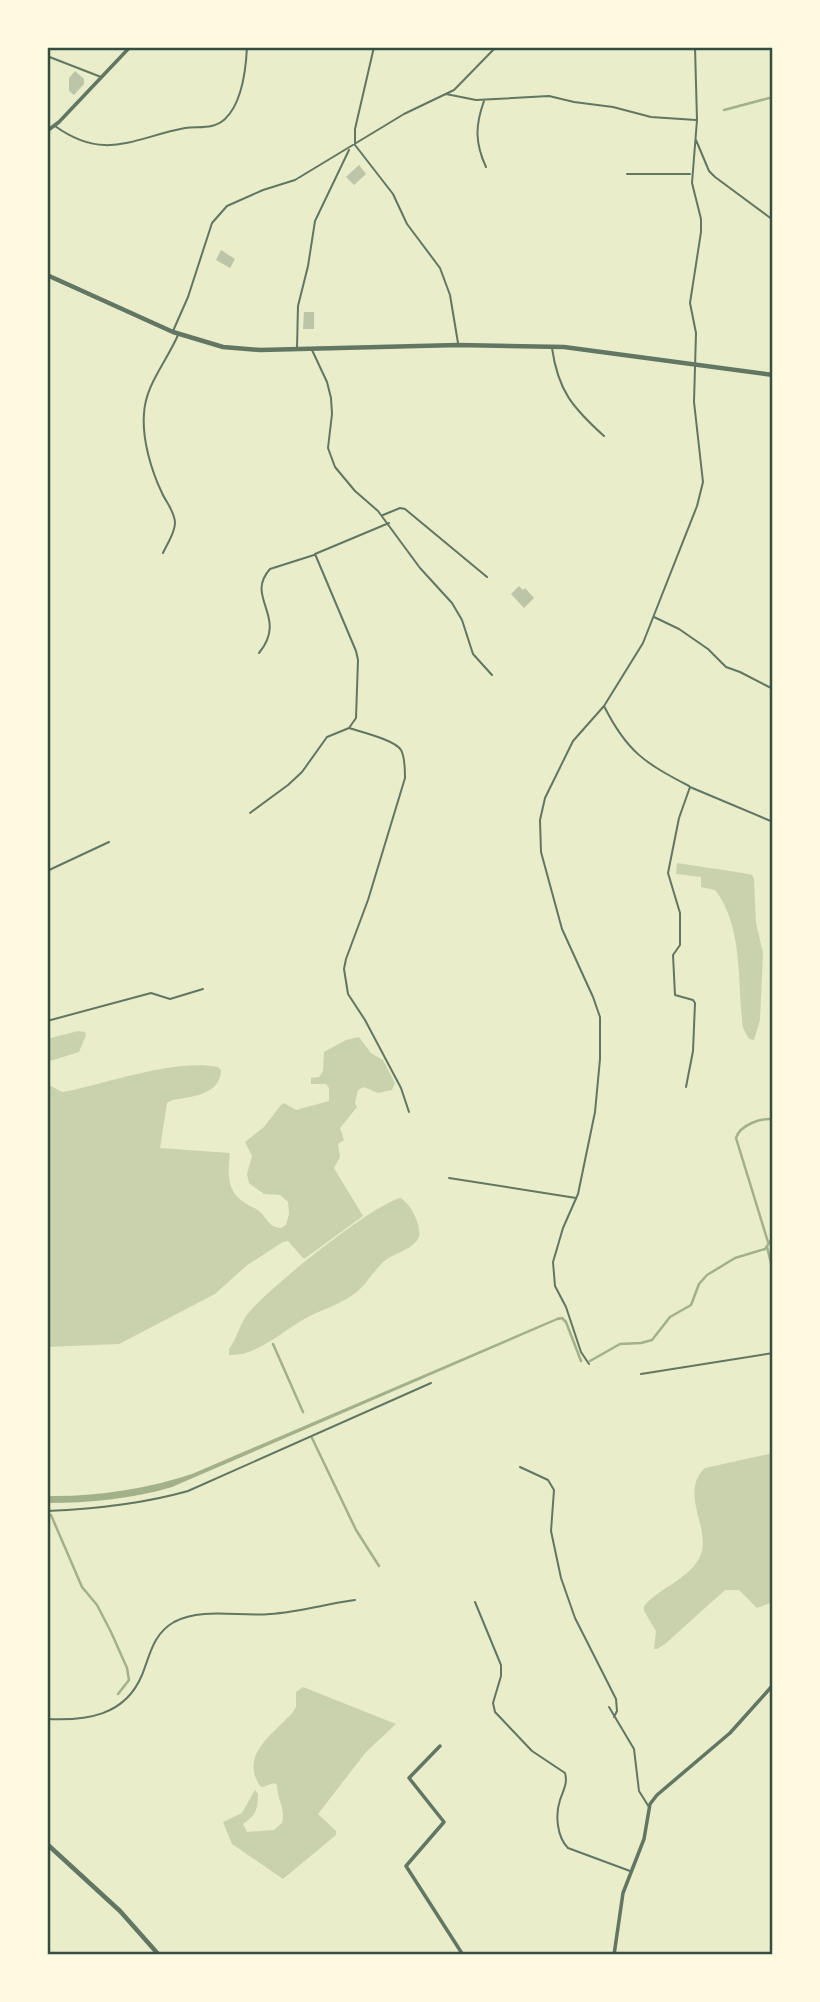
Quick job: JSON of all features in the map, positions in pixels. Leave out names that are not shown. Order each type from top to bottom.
[{"type":"street","points":[[47,131],[130,47]]},
{"type":"street","points":[[47,275],[175,333],[223,347],[552,347],[596,350],[693,366],[773,375]]},
{"type":"street","points":[[614,1955],[619,1911],[644,1839],[649,1808],[657,1795],[730,1733],[773,1685]]},
{"type":"street","points":[[440,1745],[409,1778],[444,1822],[406,1867],[463,1955]]},
{"type":"street","points":[[47,1844],[120,1911],[159,1955]]},
{"type":"lane","points":[[54,125],[81,141],[110,146],[124,145],[186,128],[212,127],[231,113],[244,80],[247,47]]},
{"type":"lane","points":[[374,47],[355,129],[355,145],[393,194],[407,224],[440,268],[450,295],[458,345]]},
{"type":"lane","points":[[163,553],[175,523],[174,515],[153,474],[144,428],[144,412],[151,384],[170,354],[207,235],[217,215],[227,206],[295,180],[404,114],[446,94],[467,79],[496,47]]},
{"type":"lane","points":[[589,1364],[581,1352],[553,1275],[557,1245],[577,1198],[598,1092],[600,1017],[562,929],[541,852],[540,820],[545,798],[560,763],[585,726],[604,706],[643,643],[697,506],[703,482],[694,402],[696,333],[690,303],[701,232],[691,174],[697,120],[695,47]]},
{"type":"lane","points":[[47,56],[102,78]]},
{"type":"lane","points":[[446,94],[484,100],[549,96],[613,107],[650,117],[697,120]]},
{"type":"lane","points":[[484,100],[476,133],[486,167]]},
{"type":"lane","points":[[695,139],[709,171],[773,220]]},
{"type":"lane","points":[[297,349],[298,306],[315,221],[350,149]]},
{"type":"lane","points":[[627,174],[691,174]]},
{"type":"lane","points":[[552,347],[555,370],[566,396],[580,414],[604,436]]},
{"type":"lane","points":[[312,349],[331,398],[328,442],[330,456],[343,479],[382,515],[420,568],[452,603],[462,620],[473,654],[492,676]]},
{"type":"lane","points":[[382,515],[405,509],[487,577]]},
{"type":"lane","points":[[259,653],[266,643],[271,627],[261,590],[266,573],[270,569],[315,554],[389,523]]},
{"type":"lane","points":[[250,813],[302,772],[327,737],[349,728],[356,718],[358,660],[315,554]]},
{"type":"lane","points":[[653,616],[679,629],[708,649],[726,667],[773,689]]},
{"type":"lane","points":[[604,706],[620,734],[650,766],[690,787],[773,822]]},
{"type":"lane","points":[[349,728],[393,743],[401,750],[405,766],[405,778],[369,900],[344,969],[348,994],[401,1088],[409,1112]]},
{"type":"lane","points":[[686,1087],[692,1051],[695,1003],[675,995],[673,955],[680,945],[680,913],[668,873],[679,818],[690,787]]},
{"type":"lane","points":[[47,871],[109,842]]},
{"type":"lane","points":[[47,1021],[151,993],[170,999],[203,989]]},
{"type":"lane","points":[[449,1178],[577,1198]]},
{"type":"lane","points":[[641,1374],[773,1353]]},
{"type":"lane","points":[[47,1511],[116,1506],[149,1501],[188,1490],[431,1383]]},
{"type":"lane","points":[[520,1467],[548,1480],[554,1490],[551,1531],[561,1578],[575,1618],[616,1699],[617,1711],[614,1717]]},
{"type":"lane","points":[[47,1719],[86,1719],[106,1713],[124,1701],[142,1675],[155,1641],[164,1630],[181,1619],[206,1614],[270,1614],[355,1600]]},
{"type":"lane","points":[[475,1602],[501,1665],[501,1676],[493,1703],[495,1712],[532,1751],[565,1773],[558,1813],[562,1842],[568,1848],[631,1871]]},
{"type":"lane","points":[[608,1707],[634,1749],[639,1791],[649,1808]]},
{"type":"shaded area","points":[[677,863],[743,873],[752,875],[754,879],[756,923],[763,953],[760,1020],[754,1040],[749,1039],[743,1028],[738,956],[731,921],[715,890],[701,887],[701,877],[676,874]]},
{"type":"shaded area","points":[[78,1031],[85,1032],[86,1035],[79,1052],[47,1062],[47,1039]]},
{"type":"shaded area","points":[[359,1037],[371,1053],[383,1060],[395,1083],[392,1090],[378,1093],[364,1087],[358,1090],[355,1103],[357,1107],[340,1128],[344,1140],[338,1144],[340,1157],[334,1168],[363,1216],[304,1259],[288,1241],[283,1242],[246,1266],[215,1294],[119,1344],[47,1347],[47,1084],[62,1092],[161,1069],[201,1065],[218,1067],[221,1070],[220,1078],[210,1090],[167,1103],[160,1148],[230,1153],[229,1174],[234,1193],[258,1210],[271,1224],[281,1228],[286,1225],[289,1214],[288,1202],[280,1195],[264,1194],[249,1183],[247,1174],[252,1156],[245,1142],[264,1127],[284,1103],[296,1110],[329,1101],[329,1088],[326,1084],[311,1084],[311,1078],[319,1077],[323,1071],[324,1052],[346,1040]]},
{"type":"shaded area","points":[[400,1198],[408,1205],[418,1223],[419,1235],[415,1242],[387,1259],[358,1291],[346,1299],[306,1318],[260,1347],[229,1355],[229,1349],[246,1316],[274,1288],[344,1232],[386,1204]]},
{"type":"shaded area","points":[[559,1317],[560,1319],[172,1487],[126,1497],[47,1505],[47,1496],[121,1491],[192,1474]]},
{"type":"shaded area","points":[[773,1453],[773,1585],[770,1603],[757,1608],[739,1590],[725,1590],[665,1644],[654,1649],[656,1631],[644,1611],[644,1606],[685,1575],[702,1551],[703,1541],[695,1498],[698,1477],[705,1468]]},
{"type":"shaded area","points":[[303,1687],[396,1724],[366,1752],[318,1814],[336,1831],[336,1835],[283,1879],[232,1844],[223,1822],[242,1813],[255,1790],[258,1794],[257,1808],[243,1824],[247,1832],[274,1830],[282,1823],[283,1813],[277,1785],[274,1783],[260,1786],[254,1764],[262,1745],[293,1712],[296,1707],[296,1692]]},
{"type":"building","points":[[75,71],[84,79],[84,84],[74,95],[69,91],[69,78]]},
{"type":"building","points":[[359,165],[366,174],[354,185],[346,177]]},
{"type":"building","points":[[221,250],[235,259],[230,268],[216,260]]},
{"type":"building","points":[[304,312],[314,312],[314,329],[303,329]]},
{"type":"building","points":[[519,586],[523,590],[525,588],[534,598],[524,608],[511,594]]},
{"type":"waterway","points":[[724,110],[773,97]]},
{"type":"waterway","points":[[768,1242],[736,1138],[738,1133],[751,1123],[773,1119]]},
{"type":"waterway","points":[[590,1361],[620,1344],[652,1340],[670,1317],[691,1305],[699,1284],[707,1275],[735,1258],[765,1249],[773,1237]]},
{"type":"waterway","points":[[767,1247],[773,1271]]},
{"type":"waterway","points":[[558,1319],[562,1318],[566,1322],[581,1361]]},
{"type":"waterway","points":[[273,1344],[303,1412]]},
{"type":"waterway","points":[[312,1438],[356,1530],[379,1566]]},
{"type":"waterway","points":[[51,1515],[82,1587],[97,1605],[127,1668],[129,1680],[118,1694]]}]
